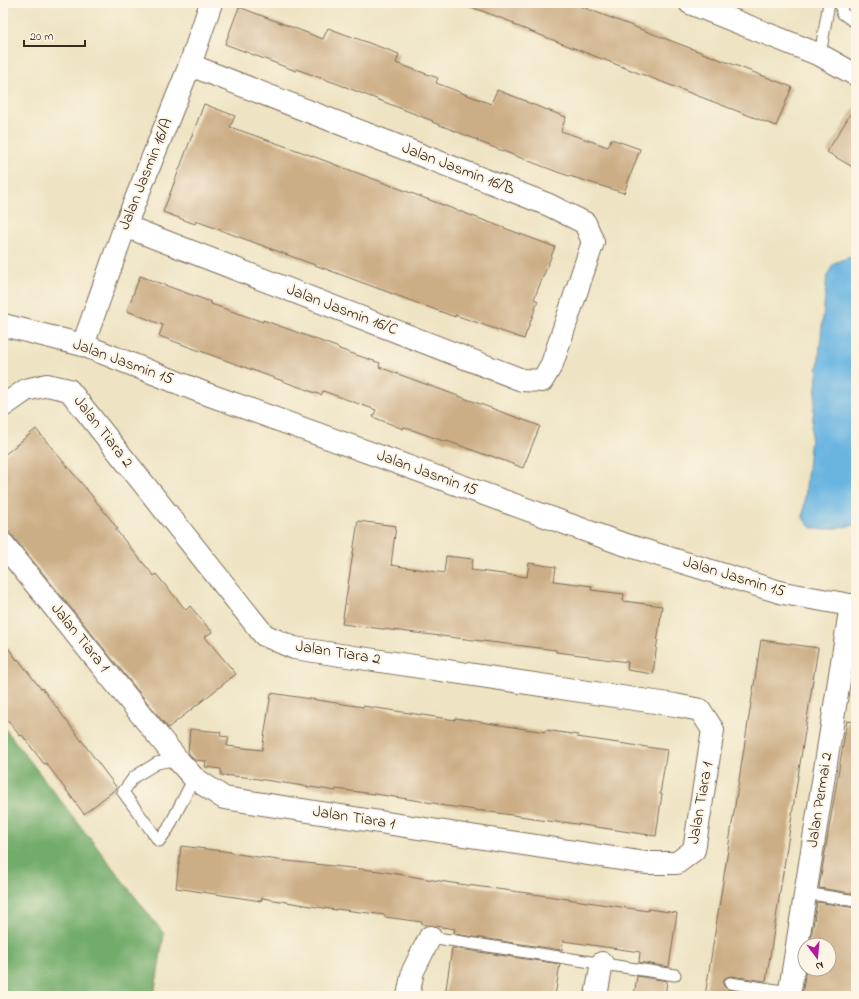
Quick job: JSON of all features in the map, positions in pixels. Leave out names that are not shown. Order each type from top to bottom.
[{"type":"street","name":"Jalan Jasmin 16/A","points":[[83,345],[125,226],[190,65],[211,3]]},
{"type":"street","points":[[690,3],[820,55],[856,75]]},
{"type":"street","name":"Jalan Jasmin 16/B","points":[[190,65],[549,205],[585,223],[593,242],[552,364]]},
{"type":"street","name":"Jalan Jasmin 16/C","points":[[125,226],[522,380],[542,381],[552,364]]},
{"type":"street","name":"Jalan Jasmin 15","points":[[3,325],[83,345],[204,393],[620,542],[783,593],[854,605]]},
{"type":"street","name":"Jalan Tiara 2","points":[[3,406],[26,390],[47,385],[69,390],[264,635],[294,648],[676,705],[700,710],[713,730]]},
{"type":"street","name":"Jalan Tiara 1","points":[[3,544],[177,759],[194,778],[224,798],[646,863],[677,863],[694,850],[713,730]]},
{"type":"street","name":"Jalan Permai 2","points":[[790,994],[854,605]]},
{"type":"street","points":[[408,996],[413,971],[430,937]]},
{"type":"street","points":[[596,996],[602,963]]},
{"type":"lane","points":[[820,55],[829,3]]},
{"type":"lane","points":[[840,3],[842,13],[856,23]]},
{"type":"lane","points":[[177,759],[157,762],[134,777],[123,792],[159,841],[168,829],[194,778]]},
{"type":"lane","points":[[806,893],[856,900]]},
{"type":"lane","points":[[430,937],[675,975]]},
{"type":"lane","points":[[730,983],[790,994]]},
{"type":"green space","points":[[3,726],[164,934],[154,996],[3,996]]},
{"type":"water","points":[[850,257],[856,260],[856,525],[824,530],[810,527],[803,518],[827,276],[834,263]]},
{"type":"building","points":[[466,3],[572,3],[792,87],[776,126],[514,25],[514,23],[466,5]]},
{"type":"building","points":[[239,7],[323,39],[328,28],[399,54],[396,63],[438,78],[436,83],[491,104],[497,90],[566,117],[561,131],[608,147],[611,139],[640,149],[624,193],[560,173],[338,84],[296,69],[296,71],[225,44]]},
{"type":"building","points":[[204,104],[235,116],[230,127],[299,151],[555,247],[534,299],[538,301],[524,339],[455,315],[455,317],[196,221],[195,224],[163,212]]},
{"type":"building","points":[[856,105],[856,169],[827,152]]},
{"type":"building","points":[[140,276],[211,302],[211,304],[263,322],[263,320],[380,363],[379,367],[540,426],[523,468],[489,455],[404,427],[403,429],[373,417],[376,410],[323,391],[321,395],[159,336],[163,325],[127,311]]},
{"type":"building","points":[[36,429],[88,491],[118,529],[116,530],[154,576],[156,574],[186,610],[190,606],[212,632],[205,637],[236,674],[168,728],[3,524],[3,456]]},
{"type":"building","points":[[358,521],[396,526],[391,565],[444,573],[446,556],[473,559],[471,570],[527,577],[529,563],[556,567],[554,581],[592,586],[591,590],[624,594],[623,601],[662,606],[653,674],[627,670],[628,662],[556,652],[556,650],[342,624]]},
{"type":"building","points":[[761,640],[818,648],[766,981],[731,976],[725,978],[723,982],[724,986],[729,990],[764,996],[705,996]]},
{"type":"building","points":[[3,641],[41,689],[42,688],[117,788],[84,814],[46,763],[44,764],[22,735],[20,736],[3,714]]},
{"type":"building","points":[[271,693],[455,720],[455,718],[545,732],[546,730],[578,735],[577,737],[667,750],[660,794],[662,794],[656,836],[439,805],[382,795],[336,789],[336,791],[245,777],[221,775],[221,769],[205,767],[206,761],[194,760],[188,752],[190,729],[221,732],[220,736],[229,737],[227,746],[262,750]]},
{"type":"building","points":[[847,721],[856,722],[856,894],[819,888]]},
{"type":"building","points":[[181,846],[231,852],[278,860],[379,871],[648,911],[648,909],[677,913],[669,967],[639,962],[640,952],[563,941],[562,950],[454,934],[455,929],[422,924],[422,922],[385,917],[385,915],[336,910],[262,898],[261,901],[176,888]]},
{"type":"building","points":[[817,902],[856,908],[856,996],[802,996],[805,977],[837,977],[837,937],[811,937]]},
{"type":"building","points":[[452,948],[560,964],[555,996],[445,996]]},
{"type":"building","points":[[637,976],[667,981],[665,996],[634,996]]}]
